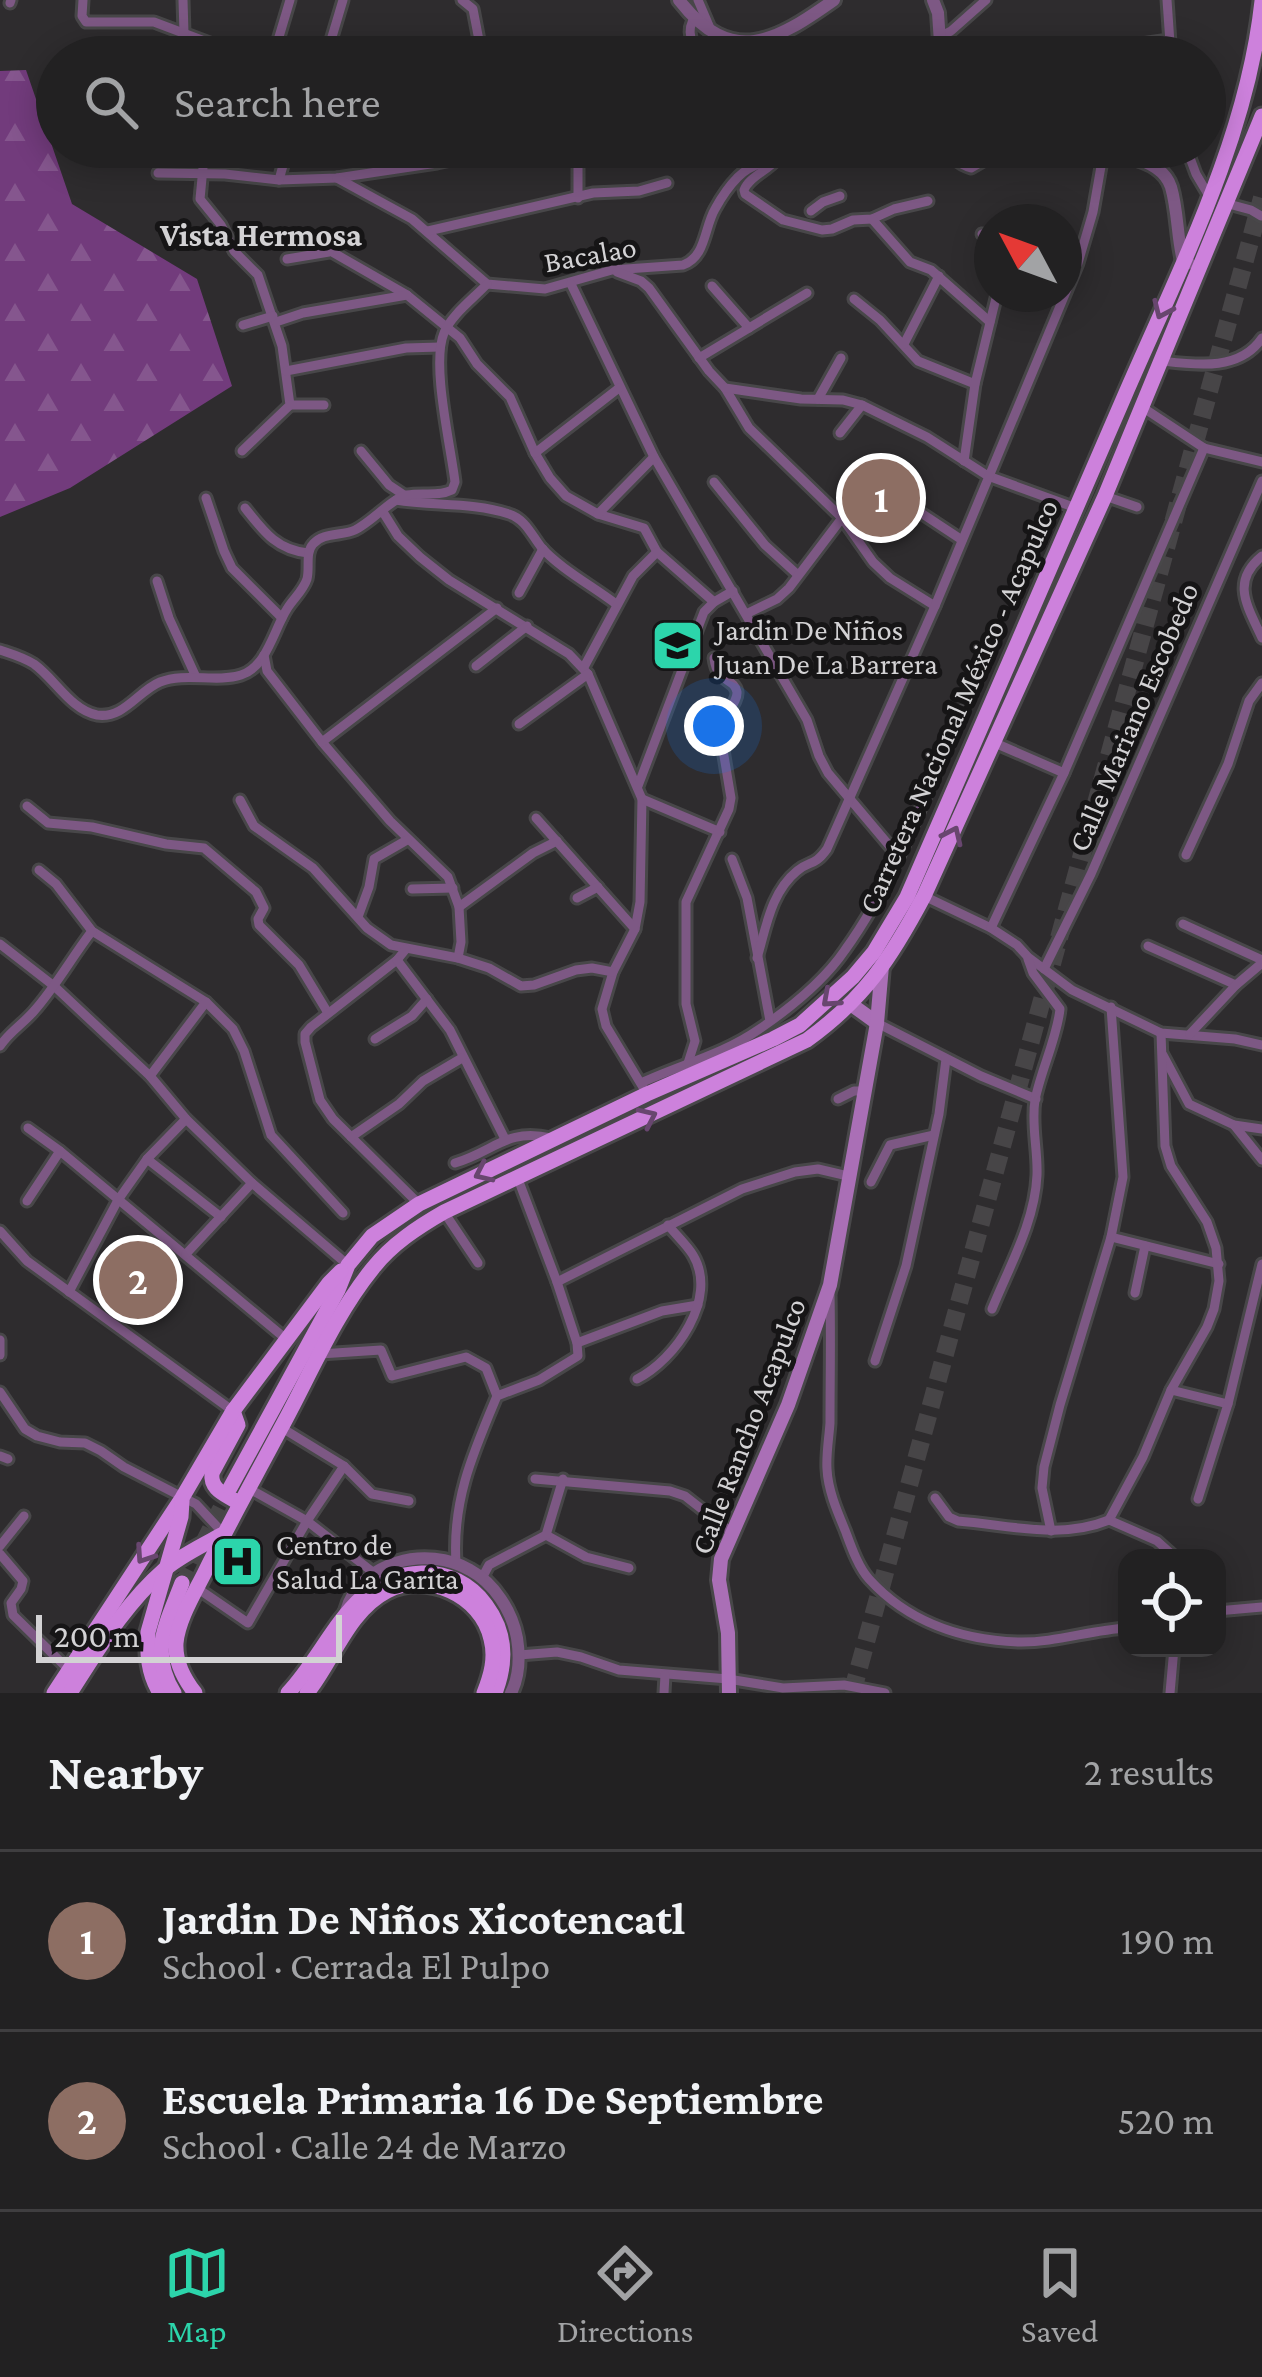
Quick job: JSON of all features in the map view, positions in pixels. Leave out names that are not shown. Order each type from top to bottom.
[{"type":"main road","name":"Carretera Nacional México - Acapulco","points":[[1226,148],[1247,88],[1262,1]]},
{"type":"main road","name":"Carretera Nacional México - Acapulco","points":[[190,1586],[224,1534],[348,1265],[372,1236],[419,1204],[556,1139],[644,1089],[773,1040],[800,1025],[874,952],[907,897],[1076,508],[1191,264],[1227,203],[1259,135],[1262,116]]},
{"type":"main road","name":"Carretera Nacional México - Acapulco","points":[[239,1493],[281,1428],[356,1291],[388,1250],[445,1212],[807,1040],[852,1005],[882,966],[924,896],[995,743],[1162,361],[1219,168]]},
{"type":"main road","name":"Calle Rancho Acapulco","points":[[729,1686],[721,1559],[788,1405],[830,1285],[877,1023],[882,966]]},
{"type":"main road","points":[[852,1005],[877,1023]]},
{"type":"main road","points":[[54,1693],[233,1411],[329,1283],[348,1265]]},
{"type":"main road","points":[[233,1411],[238,1425],[211,1481],[214,1488],[239,1493]]},
{"type":"main road","points":[[160,1693],[152,1681],[148,1632],[181,1517],[182,1498]]},
{"type":"main road","points":[[70,1693],[118,1618],[166,1568],[224,1534]]},
{"type":"main road","points":[[288,1693],[346,1612],[383,1581],[411,1573],[452,1578],[481,1598],[494,1615],[504,1658],[494,1693]]},
{"type":"main road","points":[[307,1693],[354,1621],[388,1591],[411,1584],[430,1584],[460,1595],[484,1620],[493,1656],[484,1693]]},
{"type":"main road","points":[[174,1693],[163,1674],[162,1636],[190,1586]]},
{"type":"main road","points":[[190,1586],[176,1643],[179,1664],[195,1693]]},
{"type":"main road","points":[[118,1618],[141,1622],[148,1632]]},
{"type":"main road","points":[[319,1693],[332,1656]]},
{"type":"street","points":[[82,0],[86,22],[154,22],[192,36]]},
{"type":"street","points":[[183,0],[184,33]]},
{"type":"street","points":[[279,36],[290,0]]},
{"type":"street","points":[[332,36],[343,0]]},
{"type":"street","points":[[462,0],[474,5],[477,36]]},
{"type":"street","points":[[679,0],[722,36]]},
{"type":"street","points":[[698,0],[710,28]]},
{"type":"street","points":[[777,36],[834,0]]},
{"type":"street","points":[[933,0],[939,36]]},
{"type":"street","points":[[942,36],[986,0]]},
{"type":"street","points":[[1167,0],[1169,36]]},
{"type":"street","points":[[690,36],[695,17]]},
{"type":"street","points":[[202,168],[200,199],[234,251],[258,275],[286,370],[290,405],[242,451]]},
{"type":"street","points":[[279,180],[282,168]]},
{"type":"street","points":[[158,173],[279,180],[404,168]]},
{"type":"street","points":[[578,168],[578,198]]},
{"type":"street","name":"Bacalao","points":[[487,284],[545,289],[612,270],[683,265],[700,250],[716,206],[729,187],[751,168]]},
{"type":"street","points":[[770,168],[749,181],[746,194],[783,220],[822,230],[928,201]]},
{"type":"street","points":[[757,958],[774,898],[798,869],[819,860],[935,606],[1078,263],[1101,168]]},
{"type":"street","points":[[1158,168],[1170,184],[1191,264]]},
{"type":"street","points":[[1194,168],[1209,196],[1261,216]]},
{"type":"street","points":[[0,650],[37,666],[80,708],[106,716],[120,711],[154,684],[170,679],[241,676],[264,655],[304,586],[313,542],[359,529],[400,497],[452,490],[455,482],[442,397],[440,346],[447,326],[487,284],[428,231],[337,178]]},
{"type":"street","points":[[428,231],[593,193],[667,184]]},
{"type":"street","points":[[811,211],[836,198],[845,221]]},
{"type":"street","points":[[872,218],[910,262],[931,270],[990,322]]},
{"type":"street","points":[[313,241],[407,295],[447,326],[510,398],[550,478],[566,496],[598,514],[644,528],[657,552],[714,602]]},
{"type":"street","points":[[287,259],[332,251]]},
{"type":"street","points":[[612,270],[649,288],[725,388],[748,428],[842,518],[873,562],[935,606]]},
{"type":"street","points":[[904,344],[939,276]]},
{"type":"street","points":[[571,284],[654,458],[807,721],[828,773],[898,856]]},
{"type":"street","points":[[712,286],[748,328]]},
{"type":"street","points":[[699,358],[807,292]]},
{"type":"street","points":[[243,325],[407,295]]},
{"type":"street","points":[[854,299],[919,362],[975,384]]},
{"type":"street","points":[[964,461],[975,384],[992,312]]},
{"type":"street","points":[[1162,361],[1204,366],[1228,361],[1247,355],[1262,338]]},
{"type":"street","points":[[286,370],[440,346]]},
{"type":"street","points":[[818,399],[841,358]]},
{"type":"street","points":[[536,453],[619,388]]},
{"type":"street","points":[[725,388],[862,405],[988,476],[1076,508]]},
{"type":"street","points":[[290,405],[324,405]]},
{"type":"street","points":[[840,433],[862,405]]},
{"type":"street","points":[[1142,407],[1204,448],[1262,462]]},
{"type":"street","points":[[991,928],[1064,773],[1204,448]]},
{"type":"street","points":[[361,451],[400,497],[431,506],[512,514],[543,549],[616,604]]},
{"type":"street","points":[[598,514],[654,458]]},
{"type":"street","name":"Calle Mariano Escobedo","points":[[1043,969],[1091,874],[1262,481]]},
{"type":"street","points":[[714,482],[766,545],[798,575]]},
{"type":"street","points":[[1105,496],[1137,507]]},
{"type":"street","points":[[206,498],[232,568],[282,618]]},
{"type":"street","points":[[909,505],[962,540]]},
{"type":"street","points":[[245,508],[279,545],[308,553]]},
{"type":"street","points":[[383,512],[398,536],[449,580],[527,626],[586,671],[642,800],[642,875],[635,929],[613,971],[602,1009],[606,1026],[644,1089],[755,1033],[843,954],[898,856],[961,711]]},
{"type":"street","points":[[746,614],[777,599],[842,518]]},
{"type":"street","points":[[519,593],[543,549]]},
{"type":"street","points":[[519,724],[586,671],[616,604],[638,568],[657,552]]},
{"type":"street","points":[[1262,556],[1246,575],[1242,592],[1262,638]]},
{"type":"street","points":[[157,581],[196,677]]},
{"type":"street","points":[[638,786],[698,625],[714,602],[733,591]]},
{"type":"street","points":[[322,742],[496,608]]},
{"type":"street","points":[[476,666],[527,626]]},
{"type":"street","points":[[264,655],[267,671],[322,742],[407,840],[448,877],[458,907],[458,958]]},
{"type":"street","points":[[688,1064],[695,1041],[686,1004],[686,902],[730,809],[721,722],[737,694],[734,685],[719,676],[714,658]]},
{"type":"street","points":[[1186,855],[1228,764],[1249,701],[1262,683]]},
{"type":"street","points":[[995,743],[1064,773]]},
{"type":"street","points":[[240,800],[254,826],[313,868],[379,938],[489,968],[521,986],[534,986],[576,970],[613,971]]},
{"type":"street","points":[[642,800],[719,832]]},
{"type":"street","points":[[27,806],[49,823],[204,848],[256,892],[264,908],[259,925],[299,965],[328,1012]]},
{"type":"street","points":[[536,818],[635,929]]},
{"type":"street","points":[[358,917],[374,859],[407,840]]},
{"type":"street","points":[[458,907],[557,841]]},
{"type":"street","points":[[732,859],[747,898],[770,1021]]},
{"type":"street","points":[[39,870],[56,884],[92,931],[206,1003],[240,1040],[271,1135],[343,1213]]},
{"type":"street","points":[[578,898],[598,886]]},
{"type":"street","points":[[412,889],[453,888]]},
{"type":"street","points":[[924,896],[991,928],[1072,990],[1160,1033],[1262,1045]]},
{"type":"street","points":[[1183,924],[1262,962],[1190,1034]]},
{"type":"street","points":[[0,1046],[9,1031],[30,1016],[92,931]]},
{"type":"street","points":[[1148,946],[1236,985]]},
{"type":"street","points":[[0,964],[4,947],[53,986],[150,1076],[185,1119],[252,1183],[348,1265]]},
{"type":"street","points":[[406,949],[305,1034],[320,1100],[351,1138],[419,1204]]},
{"type":"street","points":[[992,1309],[1033,1203],[1037,1178],[1033,1116],[1060,1009],[1033,973],[1028,956]]},
{"type":"street","points":[[397,960],[450,1030],[505,1139]]},
{"type":"street","points":[[375,1039],[412,1016],[427,999]]},
{"type":"street","points":[[150,1076],[206,1003]]},
{"type":"street","points":[[1051,1531],[1042,1488],[1044,1467],[1124,1177],[1112,1007]]},
{"type":"street","points":[[877,1023],[1036,1099]]},
{"type":"street","points":[[1109,1520],[1214,1309],[1219,1264],[1207,1222],[1171,1166],[1165,1146],[1160,1033]]},
{"type":"street","points":[[1161,1050],[1189,1104],[1234,1125],[1262,1129]]},
{"type":"street","points":[[351,1138],[423,1081],[462,1058]]},
{"type":"street","points":[[874,1361],[906,1266],[946,1059]]},
{"type":"street","points":[[838,1099],[864,1090]]},
{"type":"street","points":[[69,1292],[118,1200],[185,1119]]},
{"type":"street","points":[[1234,1125],[1262,1160]]},
{"type":"street","points":[[28,1129],[60,1150],[286,1339]]},
{"type":"street","points":[[455,1163],[505,1139],[530,1133],[556,1139]]},
{"type":"street","points":[[871,1182],[890,1145],[934,1135]]},
{"type":"street","points":[[27,1201],[60,1150]]},
{"type":"street","points":[[147,1160],[221,1217]]},
{"type":"street","points":[[557,1282],[742,1189],[818,1169],[848,1176]]},
{"type":"street","points":[[497,1396],[578,1357],[578,1343],[518,1179]]},
{"type":"street","points":[[185,1254],[252,1183]]},
{"type":"street","points":[[445,1212],[478,1263]]},
{"type":"street","points":[[637,1379],[672,1352],[698,1305],[700,1274],[695,1257],[668,1225]]},
{"type":"street","points":[[0,1231],[27,1261],[233,1411]]},
{"type":"street","points":[[1111,1237],[1219,1264]]},
{"type":"street","points":[[1135,1293],[1145,1246]]},
{"type":"street","points":[[1198,1499],[1228,1404],[1262,1264]]},
{"type":"street","points":[[830,1285],[830,1492],[868,1578],[921,1618],[960,1635],[1039,1642],[1118,1628]]},
{"type":"street","points":[[578,1343],[662,1311],[698,1305]]},
{"type":"street","points":[[0,1340],[0,1355]]},
{"type":"street","points":[[320,1354],[381,1350],[392,1376],[466,1357],[486,1368],[497,1396],[459,1498],[456,1563]]},
{"type":"street","points":[[1171,1390],[1228,1404]]},
{"type":"street","points":[[0,1392],[17,1419],[38,1436],[85,1443],[205,1512],[224,1534]]},
{"type":"street","points":[[281,1428],[344,1466],[372,1494],[410,1501]]},
{"type":"street","points":[[190,1586],[248,1623],[344,1466]]},
{"type":"street","points":[[535,1479],[670,1491],[685,1496],[731,1532]]},
{"type":"street","points":[[482,1578],[489,1565],[546,1535],[563,1479]]},
{"type":"street","points":[[239,1493],[307,1521],[374,1573]]},
{"type":"street","points":[[935,1498],[958,1521],[1072,1531],[1109,1520],[1165,1549]]},
{"type":"street","points":[[24,1516],[0,1550],[23,1581],[11,1603],[13,1615],[69,1670]]},
{"type":"street","points":[[546,1535],[586,1557],[629,1568]]},
{"type":"street","points":[[346,1612],[360,1584],[388,1565],[412,1558],[456,1563],[496,1593],[515,1628],[519,1655],[512,1693]]},
{"type":"street","points":[[1226,1610],[1262,1607]]},
{"type":"street","points":[[519,1655],[557,1652],[619,1670],[729,1686],[844,1685],[885,1693]]},
{"type":"street","points":[[1170,1693],[1173,1657]]},
{"type":"street","points":[[664,1675],[664,1693]]},
{"type":"green space","points":[[26,70],[36,99],[36,168],[60,168],[72,204],[197,279],[232,386],[70,488],[0,517],[0,71]]},
{"type":"tunnel","points":[[852,1693],[1262,198]]},
{"type":"tunnel","points":[[182,1583],[230,1488]]},
{"type":"place","name":"Jardin De Niños Xicotencatl","points":[[881,498]]},
{"type":"place","name":"Jardin De Niños Juan De La Barrera","points":[[677,646]]},
{"type":"place","name":"Escuela Primaria 16 De Septiembre","points":[[138,1280]]},
{"type":"place","name":"Centro de Salud La Garita","points":[[237,1561]]},
{"type":"district","name":"Vista Hermosa","points":[[261,234]]}]
